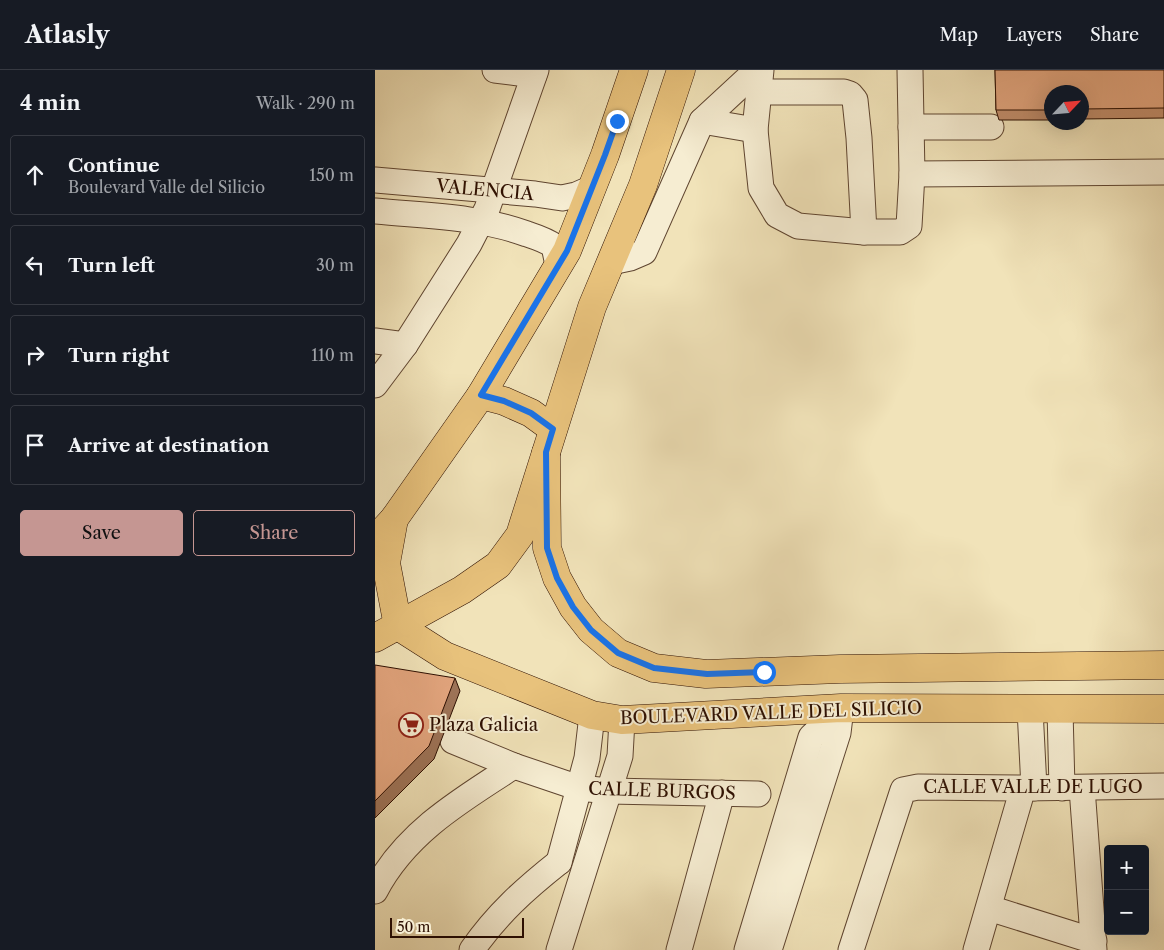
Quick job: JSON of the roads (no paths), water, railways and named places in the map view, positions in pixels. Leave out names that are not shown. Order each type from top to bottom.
[{"type":"main road","points":[[375,539],[394,518],[481,395],[567,251],[605,155],[634,70]]},
{"type":"main road","points":[[394,518],[386,563],[387,632],[462,590],[498,564],[520,535],[591,307],[643,185],[681,70]]},
{"type":"main road","points":[[481,395],[504,401],[531,413],[549,441],[547,548],[557,578],[573,607],[591,630],[618,653],[654,668],[707,674],[840,669],[1164,665]]},
{"type":"main road","name":"BOULEVARD VALLE DEL SILICIO","points":[[387,632],[592,715],[622,720],[841,708],[1164,709]]},
{"type":"main road","points":[[840,669],[841,708]]},
{"type":"street","points":[[375,385],[405,345],[469,244],[493,192],[535,72],[495,70]]},
{"type":"street","points":[[759,77],[755,130],[761,188],[777,215],[798,226],[864,232],[900,232],[909,226],[912,174],[910,70]]},
{"type":"street","points":[[611,262],[630,258],[644,252],[702,121],[759,77],[844,92],[850,94],[855,100],[864,232]]},
{"type":"street","points":[[702,121],[755,130]]},
{"type":"street","points":[[911,127],[991,127]]},
{"type":"street","points":[[912,174],[1164,172]]},
{"type":"street","name":"VALENCIA","points":[[375,180],[562,198],[575,196],[592,188]]},
{"type":"street","name":"VALENCIA","points":[[375,211],[481,221],[517,230],[548,241],[554,246],[558,265]]},
{"type":"street","points":[[375,341],[405,345]]},
{"type":"street","points":[[747,950],[811,737],[841,708]]},
{"type":"street","points":[[769,950],[838,733],[841,708]]},
{"type":"street","points":[[975,950],[1028,788],[1030,709]]},
{"type":"street","points":[[989,908],[1094,946],[1060,710]]},
{"type":"street","points":[[472,950],[489,926],[506,908],[559,862],[587,758],[592,715]]},
{"type":"street","points":[[559,950],[620,756],[622,720]]},
{"type":"street","name":"CALLE BURGOS","points":[[453,741],[514,766],[579,788],[609,791],[759,794]]},
{"type":"street","points":[[375,890],[385,872],[404,848],[427,826],[514,766]]},
{"type":"street","name":"CALLE VALLE DE LUGO","points":[[851,950],[903,790],[918,787],[1072,788],[1164,786]]},
{"type":"street","points":[[679,950],[722,793]]},
{"type":"street","points":[[559,862],[583,871]]},
{"type":"place","name":"Plaza Galicia","points":[[411,725]]}]
